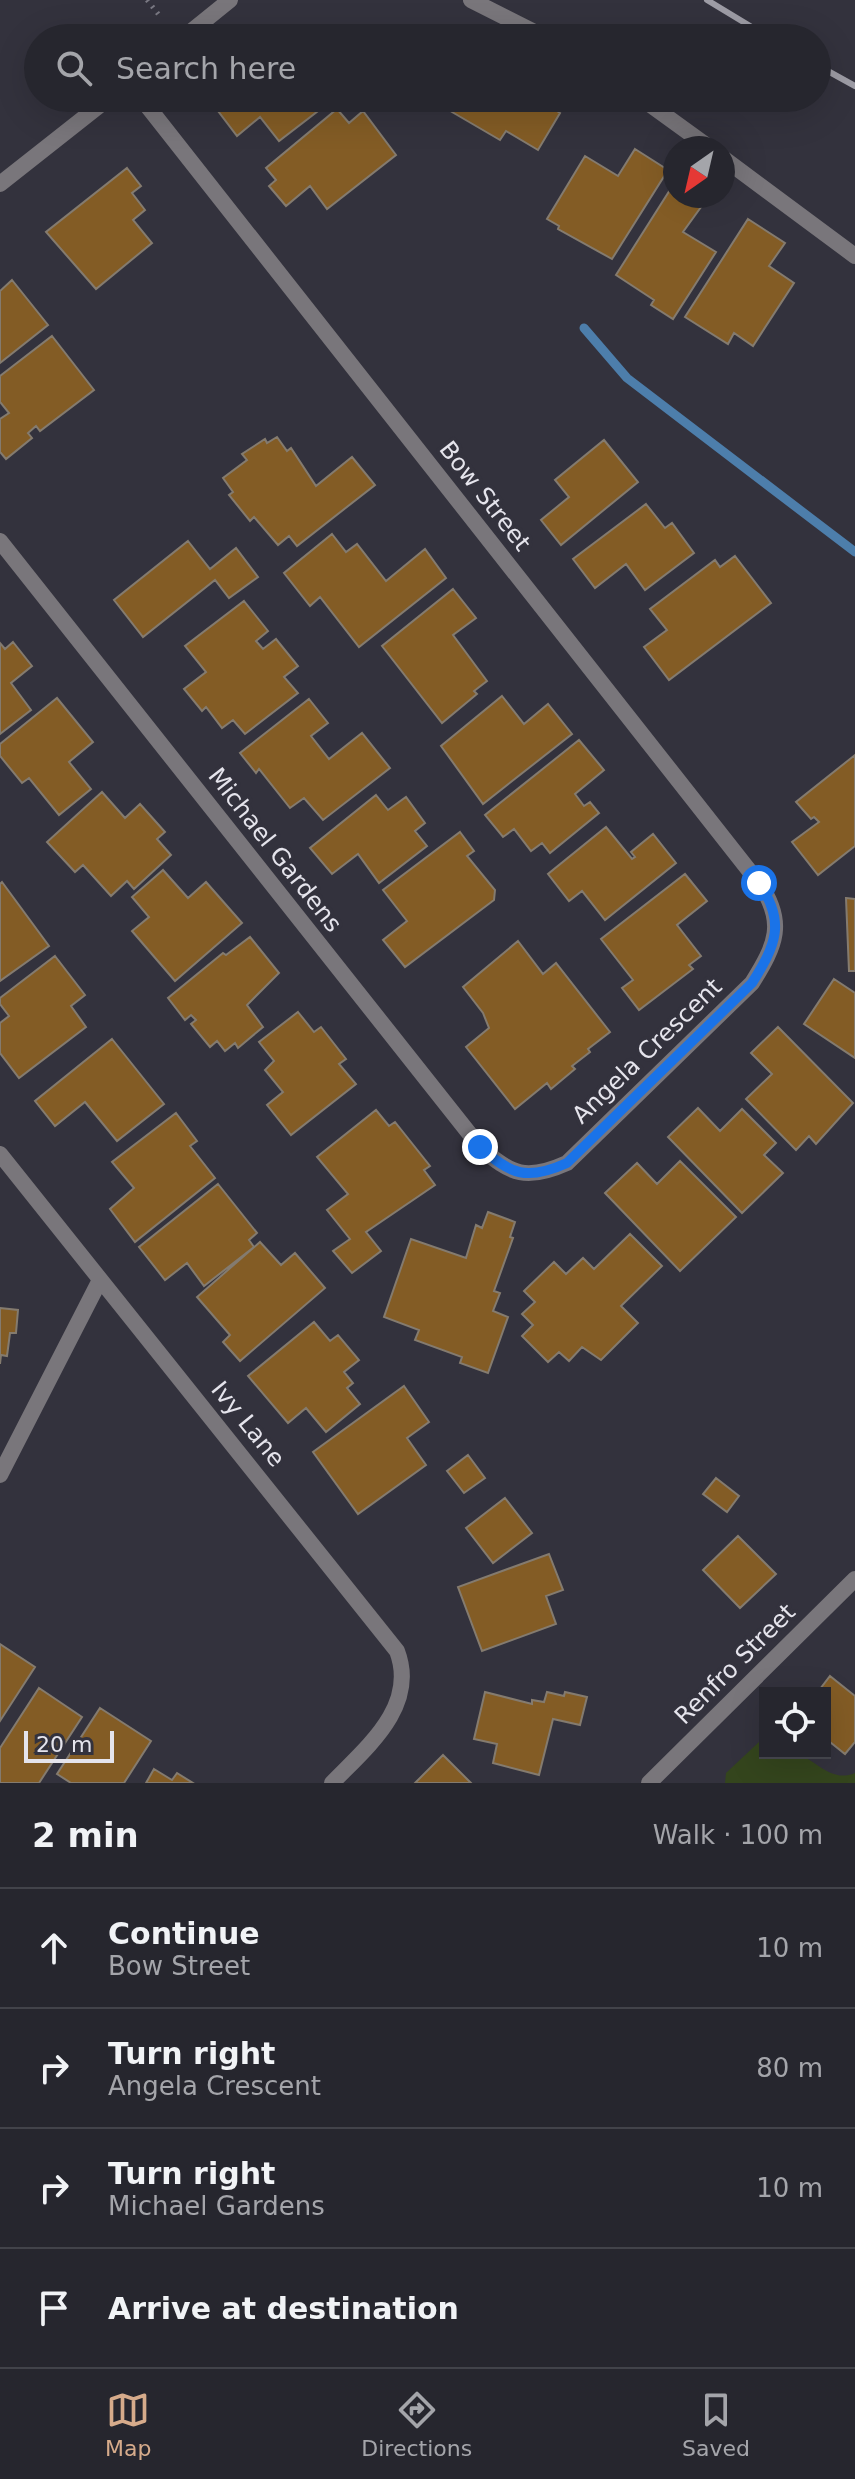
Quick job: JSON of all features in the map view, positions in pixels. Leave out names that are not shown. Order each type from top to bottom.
[{"type":"street","points":[[200,24],[230,0]]},
{"type":"street","points":[[471,0],[518,24]]},
{"type":"street","points":[[0,184],[91,112]]},
{"type":"street","name":"Bow Street","points":[[152,112],[759,883],[771,899],[776,932]]},
{"type":"street","points":[[660,112],[693,136]]},
{"type":"street","points":[[735,167],[855,256]]},
{"type":"street","name":"Michael Gardens","points":[[0,541],[480,1147],[500,1164],[524,1175]]},
{"type":"street","name":"Angela Crescent","points":[[524,1175],[546,1172],[567,1163],[752,983],[766,961],[776,932]]},
{"type":"street","name":"Ivy Lane","points":[[0,1154],[397,1651],[403,1668],[401,1693],[391,1716],[375,1738],[332,1783]]},
{"type":"street","points":[[0,1475],[100,1280]]},
{"type":"street","name":"Renfro Street","points":[[649,1783],[855,1579]]},
{"type":"path","points":[[147,0],[159,15]]},
{"type":"green space","points":[[759,1742],[759,1759],[808,1759],[832,1773],[855,1773],[855,1783],[725,1783],[726,1773]]},
{"type":"building","points":[[219,112],[317,112],[279,141],[260,117],[237,136]]},
{"type":"building","points":[[333,112],[340,112],[349,123],[364,112],[396,155],[327,209],[310,186],[286,206],[269,186],[276,180],[266,168]]},
{"type":"building","points":[[452,112],[560,113],[538,150],[506,131],[500,140]]},
{"type":"building","points":[[635,149],[663,167],[663,178],[612,259],[558,229],[559,226],[547,219],[585,156],[618,176]]},
{"type":"building","points":[[127,168],[141,186],[132,193],[145,210],[133,220],[152,243],[96,289],[46,232]]},
{"type":"building","points":[[663,201],[663,208],[700,208],[683,232],[716,252],[673,319],[651,305],[654,300],[616,275]]},
{"type":"building","points":[[748,219],[785,243],[769,266],[794,283],[753,346],[734,333],[728,344],[685,317]]},
{"type":"building","points":[[12,280],[48,325],[0,363],[0,291]]},
{"type":"building","points":[[52,336],[94,390],[40,431],[36,426],[28,433],[32,438],[6,459],[0,452],[0,419],[9,413],[0,402],[0,376]]},
{"type":"building","points":[[277,437],[287,451],[291,448],[316,486],[352,457],[375,485],[297,546],[289,536],[278,545],[254,517],[250,521],[229,495],[233,492],[223,478],[247,460],[242,454],[265,439],[267,443]]},
{"type":"building","points":[[604,440],[638,482],[561,545],[541,520],[569,497],[555,480]]},
{"type":"building","points":[[646,504],[665,528],[672,523],[694,553],[645,590],[626,564],[595,588],[573,559]]},
{"type":"building","points":[[332,534],[346,552],[357,544],[386,581],[425,549],[446,578],[359,647],[320,597],[310,606],[284,573]]},
{"type":"building","points":[[188,541],[210,569],[236,548],[258,577],[229,598],[215,580],[143,637],[114,600]]},
{"type":"building","points":[[735,556],[771,603],[669,680],[644,647],[667,630],[650,609],[715,560],[720,567]]},
{"type":"building","points":[[453,589],[476,618],[453,635],[487,681],[474,691],[477,694],[442,723],[382,646]]},
{"type":"building","points":[[244,601],[268,631],[256,641],[263,649],[276,639],[298,666],[284,677],[298,693],[245,734],[233,720],[222,728],[206,707],[202,711],[184,689],[206,672],[185,646]]},
{"type":"building","points":[[13,642],[32,666],[11,683],[31,710],[0,734],[0,643],[5,649]]},
{"type":"building","points":[[502,696],[524,724],[548,704],[572,734],[483,804],[441,746]]},
{"type":"building","points":[[57,698],[93,742],[69,762],[91,789],[59,815],[29,778],[22,783],[0,756],[0,744]]},
{"type":"building","points":[[309,699],[328,723],[311,736],[329,759],[362,733],[390,768],[323,820],[304,798],[290,808],[259,769],[256,773],[240,753]]},
{"type":"building","points":[[579,740],[604,770],[575,794],[584,806],[590,802],[599,813],[550,853],[542,843],[531,851],[514,829],[503,837],[485,815]]},
{"type":"building","points":[[855,755],[855,846],[818,875],[792,842],[819,822],[814,817],[811,819],[796,802]]},
{"type":"building","points":[[102,792],[125,818],[140,804],[165,832],[157,839],[171,855],[134,889],[127,881],[111,896],[83,865],[75,872],[47,842]]},
{"type":"building","points":[[376,795],[388,810],[406,797],[425,823],[415,831],[427,846],[379,883],[358,854],[332,874],[310,848]]},
{"type":"building","points":[[606,827],[632,859],[635,857],[631,852],[653,834],[676,863],[605,920],[582,891],[569,901],[548,874]]},
{"type":"building","points":[[460,832],[474,851],[467,856],[495,890],[494,900],[405,967],[383,940],[407,921],[383,890]]},
{"type":"building","points":[[163,870],[188,898],[206,882],[242,923],[175,981],[132,931],[149,917],[132,897]]},
{"type":"building","points":[[685,874],[707,901],[677,925],[701,956],[689,965],[693,969],[639,1010],[622,988],[633,980],[601,939]]},
{"type":"building","points":[[2,882],[49,946],[0,981],[0,884]]},
{"type":"building","points":[[846,898],[855,899],[855,971],[849,971]]},
{"type":"building","points":[[250,937],[279,973],[247,1005],[263,1027],[238,1048],[235,1043],[225,1051],[217,1041],[210,1047],[191,1024],[196,1020],[191,1015],[185,1020],[168,998],[223,953],[226,955]]},
{"type":"building","points":[[518,941],[543,974],[556,963],[610,1032],[588,1049],[590,1052],[572,1066],[575,1069],[551,1089],[547,1083],[515,1109],[466,1047],[489,1028],[483,1013],[463,987]]},
{"type":"building","points":[[55,956],[85,995],[71,1006],[86,1027],[19,1078],[0,1053],[0,1023],[9,1016],[0,1004],[0,998]]},
{"type":"building","points":[[834,979],[855,993],[855,1058],[804,1024]]},
{"type":"building","points":[[298,1012],[314,1032],[321,1027],[346,1059],[339,1064],[356,1084],[291,1135],[267,1105],[283,1092],[265,1070],[274,1061],[259,1042]]},
{"type":"building","points":[[778,1027],[853,1103],[816,1144],[809,1136],[796,1150],[746,1099],[772,1074],[751,1053]]},
{"type":"building","points":[[112,1039],[164,1104],[117,1141],[85,1102],[55,1126],[35,1101]]},
{"type":"building","points":[[698,1108],[720,1131],[742,1109],[776,1143],[764,1155],[783,1173],[742,1213],[668,1137]]},
{"type":"building","points":[[376,1110],[389,1126],[395,1122],[430,1166],[424,1170],[435,1185],[366,1232],[381,1251],[352,1273],[333,1251],[350,1239],[327,1210],[348,1194],[317,1157]]},
{"type":"building","points":[[176,1113],[197,1141],[190,1146],[215,1178],[135,1242],[110,1209],[134,1188],[112,1162]]},
{"type":"building","points":[[680,1161],[736,1217],[680,1271],[605,1193],[637,1163],[657,1184]]},
{"type":"building","points":[[218,1184],[257,1233],[249,1240],[254,1247],[204,1286],[187,1263],[165,1280],[139,1247]]},
{"type":"building","points":[[488,1212],[515,1222],[510,1237],[513,1238],[494,1291],[500,1293],[493,1311],[508,1317],[488,1373],[460,1363],[462,1357],[415,1340],[419,1330],[384,1317],[411,1239],[466,1258],[476,1225],[482,1228]]},
{"type":"building","points":[[630,1234],[662,1266],[621,1306],[638,1323],[601,1360],[582,1347],[569,1361],[559,1352],[548,1362],[522,1336],[533,1325],[522,1314],[535,1302],[524,1291],[554,1262],[566,1274],[583,1258],[594,1269]]},
{"type":"building","points":[[260,1242],[281,1265],[295,1253],[325,1288],[240,1361],[223,1342],[230,1335],[197,1297]]},
{"type":"building","points":[[0,1308],[18,1310],[16,1333],[10,1333],[7,1356],[1,1355],[0,1364]]},
{"type":"building","points":[[314,1322],[330,1341],[338,1335],[359,1360],[344,1372],[353,1383],[347,1388],[360,1404],[326,1432],[306,1408],[288,1423],[248,1376]]},
{"type":"building","points":[[404,1386],[429,1422],[407,1438],[426,1465],[358,1514],[313,1452]]},
{"type":"building","points":[[468,1455],[485,1478],[464,1493],[447,1471]]},
{"type":"building","points":[[716,1478],[739,1496],[727,1512],[703,1494]]},
{"type":"building","points":[[505,1498],[532,1533],[493,1563],[466,1528]]},
{"type":"building","points":[[738,1536],[776,1574],[740,1608],[703,1570]]},
{"type":"building","points":[[549,1554],[563,1590],[546,1596],[556,1624],[482,1651],[458,1587]]},
{"type":"building","points":[[0,1644],[35,1667],[0,1721]]},
{"type":"building","points":[[830,1676],[855,1696],[855,1742],[845,1754],[831,1743],[831,1687],[822,1687]]},
{"type":"building","points":[[39,1688],[82,1717],[39,1783],[0,1783],[0,1748]]},
{"type":"building","points":[[485,1692],[532,1704],[532,1700],[544,1702],[547,1692],[587,1697],[580,1725],[553,1719],[539,1775],[493,1763],[497,1744],[474,1739]]},
{"type":"building","points":[[100,1708],[151,1741],[124,1783],[71,1783],[57,1774]]},
{"type":"building","points":[[443,1755],[471,1783],[415,1783]]},
{"type":"building","points":[[154,1769],[172,1780],[177,1773],[193,1783],[146,1783]]},
{"type":"waterway","points":[[584,328],[627,378],[855,552]]},
{"type":"railway","points":[[707,0],[747,24]]},
{"type":"railway","points":[[831,73],[855,86]]},
{"type":"route","points":[[480,1147],[500,1164],[524,1175],[546,1172],[567,1163],[752,983],[766,961],[776,932],[771,899],[759,883]]}]
